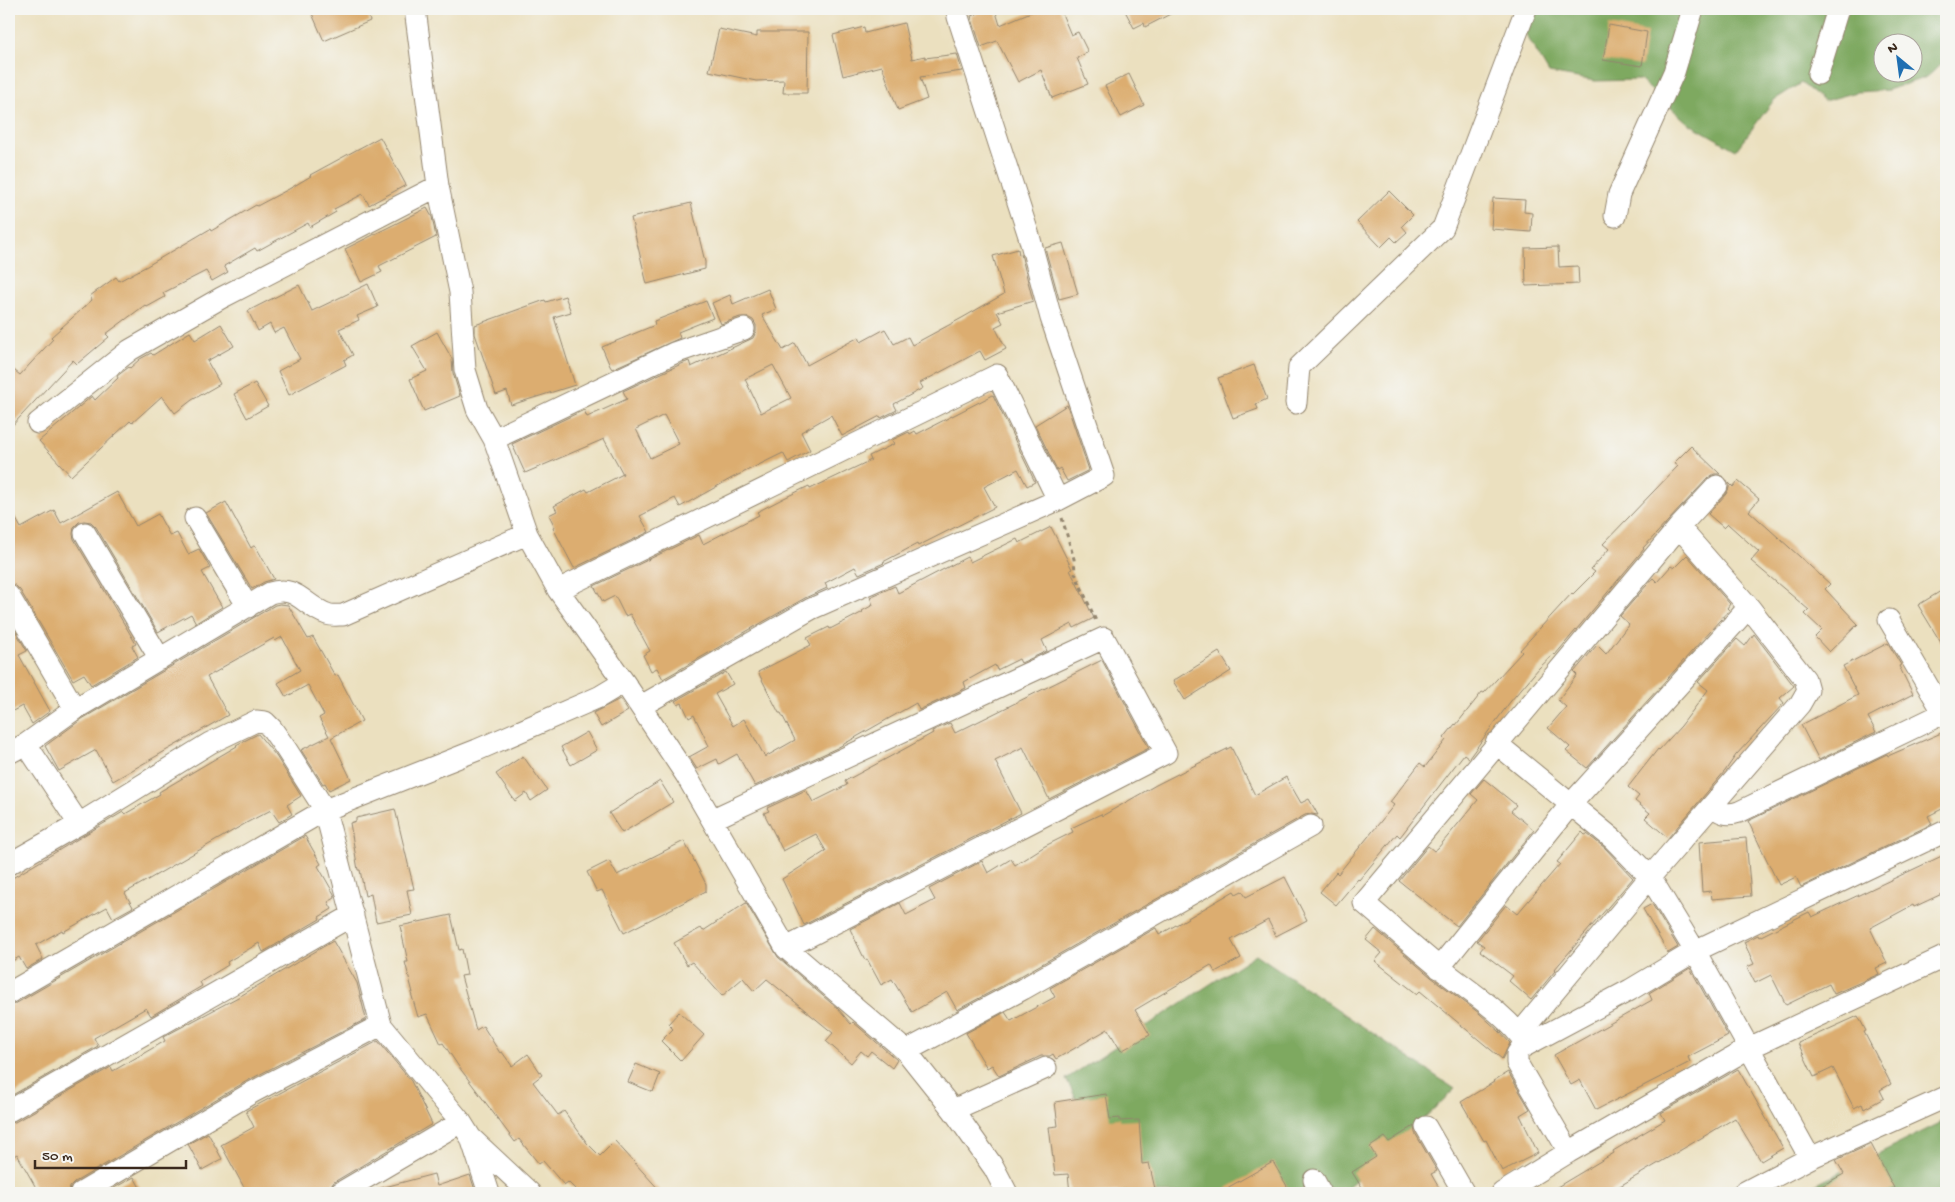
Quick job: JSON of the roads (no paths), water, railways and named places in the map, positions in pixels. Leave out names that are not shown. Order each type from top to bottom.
[{"type":"street","points":[[415,9],[438,186],[460,292],[465,370],[477,410],[494,439],[527,534],[558,590],[641,706],[713,819],[786,948],[906,1051],[953,1110],[994,1168],[1007,1193]]},
{"type":"street","points":[[641,706],[812,608],[1058,500],[1104,476],[1051,318],[1029,236],[957,9]]},
{"type":"street","points":[[1296,403],[1298,367],[1442,228],[1526,9]]},
{"type":"street","points":[[1615,216],[1619,194],[1674,72],[1693,9]]},
{"type":"street","points":[[1818,74],[1838,9]]},
{"type":"street","points":[[38,423],[130,350],[221,298],[438,186]]},
{"type":"street","points":[[494,439],[674,354],[744,329]]},
{"type":"street","points":[[558,590],[997,375],[1058,500]]},
{"type":"street","points":[[1523,1039],[1484,1002],[1439,968],[1364,903],[1496,743],[1679,527],[1717,486]]},
{"type":"street","points":[[195,518],[248,607]]},
{"type":"street","points":[[1569,1152],[1517,1063],[1518,1052],[1523,1039],[1650,877],[1800,704],[1808,690],[1805,679],[1749,606],[1679,527]]},
{"type":"street","points":[[85,533],[160,659]]},
{"type":"street","points":[[79,824],[18,748],[75,708],[270,593],[279,590],[289,591],[328,614],[343,615],[527,534]]},
{"type":"street","points":[[9,596],[75,708]]},
{"type":"street","points":[[1439,968],[1571,804],[1749,606]]},
{"type":"street","points":[[1712,806],[1725,814],[1739,812],[1945,715],[1889,620]]},
{"type":"street","points":[[713,819],[1104,638],[1166,753],[786,948]]},
{"type":"street","points":[[9,993],[325,810],[477,750],[599,698],[624,682]]},
{"type":"street","points":[[9,864],[79,824],[210,743],[256,721],[265,722],[272,729],[325,810],[381,1025],[466,1130],[530,1193]]},
{"type":"street","points":[[1496,743],[1613,839],[1650,877],[1695,951],[1810,1158]]},
{"type":"street","points":[[906,1051],[1023,989],[1311,826]]},
{"type":"street","points":[[1523,1039],[1630,990],[1695,951],[1946,831]]},
{"type":"street","points":[[9,1111],[353,915]]},
{"type":"street","points":[[1502,1193],[1749,1048],[1946,956]]},
{"type":"street","points":[[81,1193],[253,1092],[381,1025]]},
{"type":"street","points":[[953,1110],[1046,1068]]},
{"type":"street","points":[[1743,1193],[1810,1158],[1946,1097]]},
{"type":"street","points":[[1426,1127],[1464,1193]]},
{"type":"street","points":[[341,1193],[466,1130]]},
{"type":"street","points":[[466,1130],[490,1193]]}]
